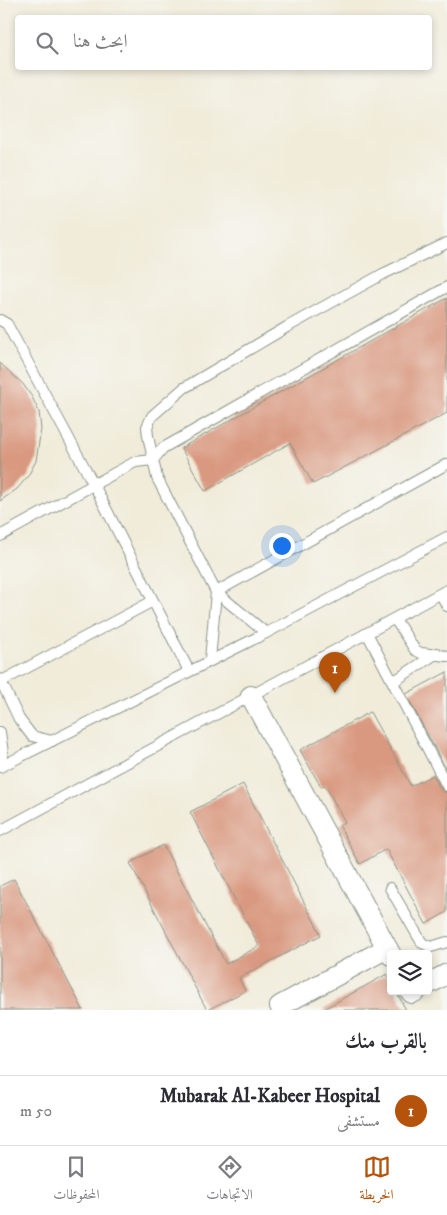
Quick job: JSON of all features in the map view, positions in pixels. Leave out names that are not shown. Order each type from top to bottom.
[{"type":"street","points":[[251,696],[388,950]]},
{"type":"street","points":[[282,1010],[280,1006],[387,952]]},
{"type":"street","points":[[432,982],[447,974]]},
{"type":"lane","points":[[266,633],[216,592],[157,478],[148,436],[148,427],[152,416],[184,388],[287,327],[383,274],[447,243]]},
{"type":"lane","points":[[0,536],[135,462],[153,460],[163,448],[447,287]]},
{"type":"lane","points":[[0,320],[7,324],[94,485],[189,671]]},
{"type":"lane","points":[[216,592],[447,464]]},
{"type":"lane","points":[[0,766],[266,633],[447,537]]},
{"type":"lane","points":[[210,660],[216,592]]},
{"type":"lane","points":[[0,831],[444,592],[447,606]]},
{"type":"lane","points":[[52,741],[32,736],[19,719],[0,681],[153,601]]},
{"type":"lane","points":[[394,619],[415,650],[421,653],[442,654]]},
{"type":"lane","points":[[367,633],[447,786]]},
{"type":"lane","points":[[393,682],[442,654]]},
{"type":"lane","points":[[0,732],[3,753],[0,762]]},
{"type":"lane","points":[[390,888],[422,943],[431,947],[447,942]]},
{"type":"building","points":[[447,298],[447,413],[313,484],[290,443],[205,491],[181,448]]},
{"type":"building","points":[[0,363],[23,384],[32,397],[39,412],[41,429],[36,461],[28,476],[17,489],[0,501]]},
{"type":"building","points":[[447,672],[447,771],[406,694]]},
{"type":"building","points":[[370,712],[411,786],[433,775],[441,790],[447,793],[447,912],[426,924],[386,849],[360,864],[339,825],[345,822],[325,785],[321,787],[300,750]]},
{"type":"building","points":[[243,784],[321,935],[239,978],[245,991],[207,1010],[130,863],[163,845],[226,964],[259,946],[190,812]]},
{"type":"building","points":[[14,879],[83,1010],[0,1010],[0,886]]},
{"type":"building","points":[[387,974],[387,995],[398,995],[406,1010],[322,1010]]},
{"type":"place","name":"Mubarak Al-Kabeer Hospital","points":[[335,693]]}]
